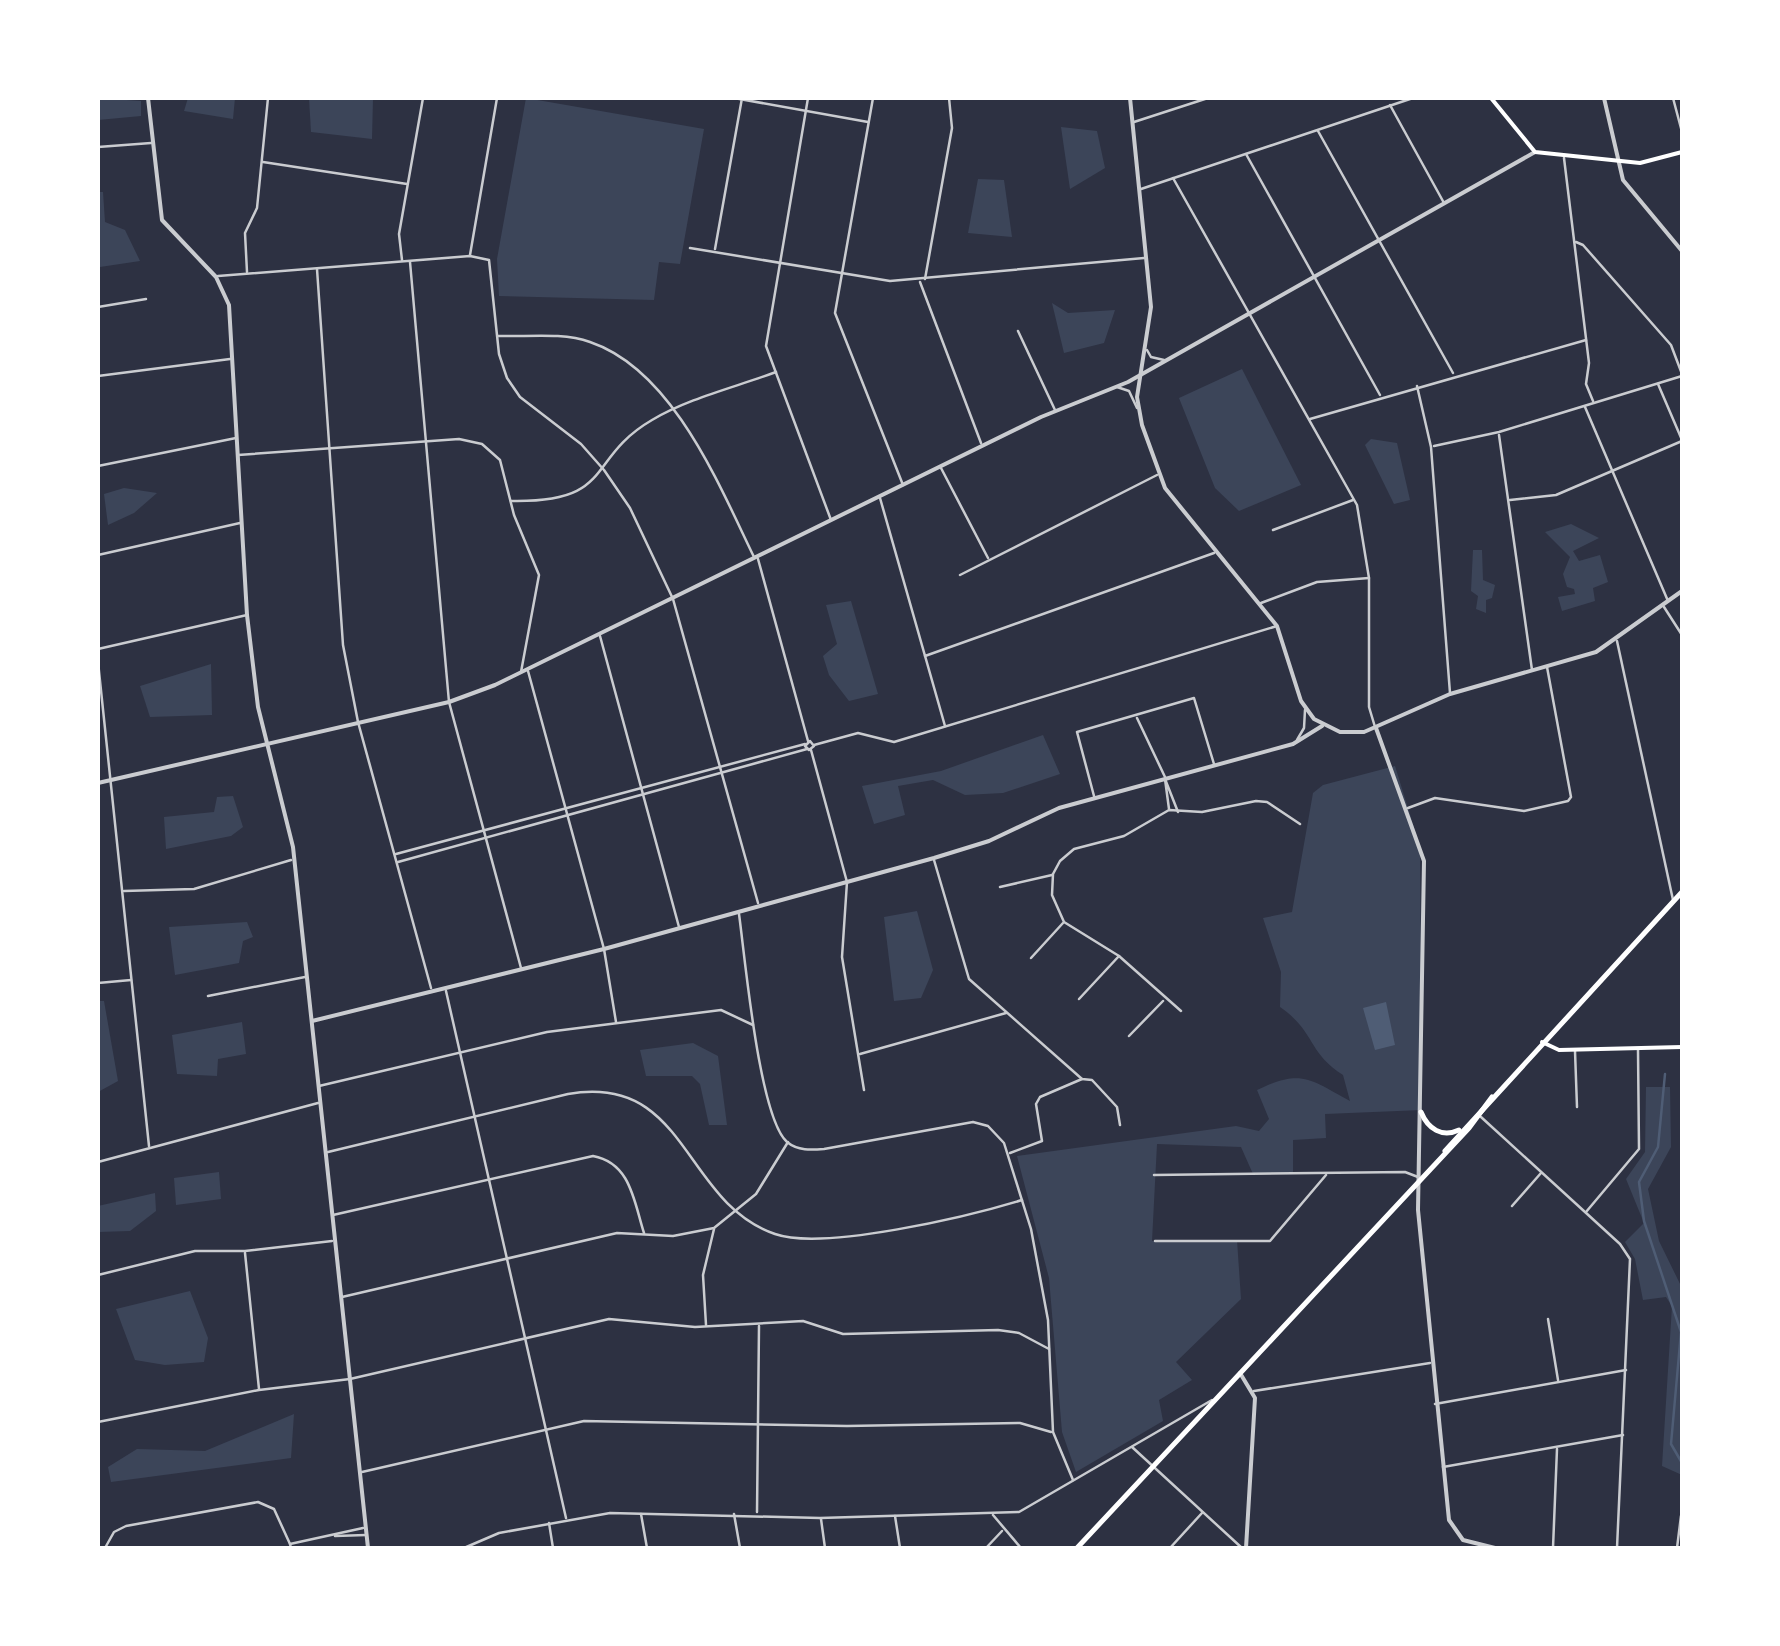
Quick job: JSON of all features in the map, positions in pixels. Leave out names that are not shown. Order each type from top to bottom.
[{"type":"main road","points":[[1491,98],[1535,152],[1653,163],[1682,152]]},
{"type":"main road","points":[[1445,1151],[1682,892]]},
{"type":"main road","points":[[1542,1042],[1550,1049],[1575,1050],[1682,1047]]},
{"type":"main road","points":[[1077,1548],[1480,1116],[1492,1097]]},
{"type":"main road","points":[[1421,1112],[1426,1123],[1440,1132],[1456,1132],[1465,1125]]},
{"type":"street","points":[[148,98],[162,220],[216,276],[229,306],[248,615],[266,742],[294,859],[368,1548]]},
{"type":"street","points":[[247,272],[245,234],[256,208],[268,98]]},
{"type":"street","points":[[402,261],[400,234],[422,98]]},
{"type":"street","points":[[470,256],[497,98]]},
{"type":"street","points":[[734,98],[868,122]]},
{"type":"street","points":[[715,251],[742,98]]},
{"type":"street","points":[[808,98],[766,346],[831,520]]},
{"type":"street","points":[[873,98],[836,313],[903,485]]},
{"type":"street","points":[[949,98],[952,128],[922,280],[982,446]]},
{"type":"street","points":[[1130,98],[1151,307],[1137,408]]},
{"type":"street","points":[[1132,123],[1208,98]]},
{"type":"street","points":[[1140,190],[1413,98]]},
{"type":"street","points":[[1604,98],[1623,180],[1682,251]]},
{"type":"street","points":[[1673,98],[1682,132]]},
{"type":"street","points":[[1390,105],[1444,204]]},
{"type":"street","points":[[1317,129],[1454,374]]},
{"type":"street","points":[[98,147],[152,143]]},
{"type":"street","points":[[98,784],[449,702],[528,669],[940,466],[1116,387],[1535,152]]},
{"type":"street","points":[[1246,154],[1381,396]]},
{"type":"street","points":[[1564,156],[1586,340],[1586,384],[1593,403]]},
{"type":"street","points":[[262,162],[408,184]]},
{"type":"street","points":[[1174,178],[1354,500],[1364,526],[1369,578],[1369,707],[1424,861],[1420,1178],[1430,1363],[1442,1467],[1450,1520],[1468,1546],[1495,1548]]},
{"type":"street","points":[[1431,447],[1499,432],[1682,375],[1672,345],[1584,245],[1575,242]]},
{"type":"street","points":[[690,248],[842,274],[922,280],[1146,258]]},
{"type":"street","points":[[216,276],[470,256],[481,256],[492,267],[498,336],[512,387],[581,444],[604,470],[630,508],[673,598],[759,906]]},
{"type":"street","points":[[410,260],[449,702],[521,970]]},
{"type":"street","points":[[317,267],[344,645],[358,722],[432,992]]},
{"type":"street","points":[[98,307],[146,299]]},
{"type":"street","points":[[1018,331],[1056,411]]},
{"type":"street","points":[[498,336],[573,338],[602,346],[644,379],[698,443],[756,558],[847,882],[842,957],[864,1090]]},
{"type":"street","points":[[1308,419],[1454,374],[1475,373],[1586,340]]},
{"type":"street","points":[[1146,348],[1152,357],[1166,360]]},
{"type":"street","points":[[98,376],[232,359]]},
{"type":"street","points":[[510,501],[570,496],[586,489],[634,432],[673,410],[776,372]]},
{"type":"street","points":[[1509,500],[1556,495],[1682,441],[1658,384]]},
{"type":"street","points":[[1417,386],[1431,447],[1450,694]]},
{"type":"street","points":[[1116,387],[1128,392],[1137,408],[1157,475],[1277,626],[1305,708],[1304,728],[1293,744]]},
{"type":"street","points":[[1584,406],[1682,635]]},
{"type":"street","points":[[1499,432],[1533,671]]},
{"type":"street","points":[[98,466],[236,438]]},
{"type":"street","points":[[236,456],[469,440],[490,450],[506,473],[510,501],[539,575],[521,672]]},
{"type":"street","points":[[940,466],[988,559]]},
{"type":"street","points":[[960,575],[1157,475]]},
{"type":"street","points":[[880,496],[945,726]]},
{"type":"street","points":[[1272,530],[1354,500]]},
{"type":"street","points":[[98,556],[240,523]]},
{"type":"street","points":[[925,656],[1215,552]]},
{"type":"street","points":[[1259,603],[1316,582],[1369,578]]},
{"type":"street","points":[[1305,708],[1322,726],[1352,733],[1376,728],[1450,694],[1596,652],[1617,641],[1682,590]]},
{"type":"street","points":[[98,649],[248,615]]},
{"type":"street","points":[[394,854],[858,733],[888,743],[1277,626]]},
{"type":"street","points":[[600,634],[680,928]]},
{"type":"street","points":[[1617,641],[1674,902]]},
{"type":"street","points":[[98,662],[148,1146]]},
{"type":"street","points":[[1408,808],[1435,798],[1524,811],[1568,801],[1571,797],[1547,667]]},
{"type":"street","points":[[528,669],[604,949],[616,1023]]},
{"type":"street","points":[[1094,797],[1077,732],[1194,698],[1214,765]]},
{"type":"street","points":[[1136,715],[1178,812]]},
{"type":"street","points":[[312,1020],[604,949],[934,858],[1094,797],[1293,744],[1322,726]]},
{"type":"street","points":[[396,862],[644,796],[808,746]]},
{"type":"street","points":[[1165,778],[1170,810]]},
{"type":"street","points":[[1000,887],[1053,874],[1074,849],[1124,836],[1170,810],[1266,802],[1300,824]]},
{"type":"street","points":[[934,858],[970,979],[1082,1079]]},
{"type":"street","points":[[123,891],[194,889],[294,859]]},
{"type":"street","points":[[1053,874],[1052,896],[1064,922],[1118,956],[1181,1011]]},
{"type":"street","points":[[738,912],[754,1026],[773,1120],[788,1142],[802,1149],[824,1149],[972,1122],[994,1130],[1009,1154],[1038,1257],[1050,1349],[1052,1432],[1073,1480]]},
{"type":"street","points":[[1030,958],[1064,922]]},
{"type":"street","points":[[1078,998],[1118,956]]},
{"type":"street","points":[[208,996],[306,976]]},
{"type":"street","points":[[98,984],[132,980]]},
{"type":"street","points":[[446,989],[566,1518]]},
{"type":"street","points":[[1129,1036],[1165,999]]},
{"type":"street","points":[[319,1086],[547,1032],[721,1010],[754,1026]]},
{"type":"street","points":[[858,1054],[1008,1013]]},
{"type":"street","points":[[1586,1212],[1639,1149],[1638,1048]]},
{"type":"street","points":[[1575,1050],[1576,1107]]},
{"type":"street","points":[[1009,1154],[1042,1141],[1036,1104],[1040,1097],[1082,1079],[1092,1080],[1117,1107],[1120,1124]]},
{"type":"street","points":[[326,1152],[579,1092],[602,1092],[634,1100],[670,1126],[705,1181],[735,1214],[773,1234],[815,1240],[1022,1200]]},
{"type":"street","points":[[98,1162],[321,1102]]},
{"type":"street","points":[[1480,1116],[1586,1212],[1630,1259],[1617,1548]]},
{"type":"street","points":[[340,1297],[618,1233],[673,1236],[714,1228],[735,1214],[764,1182],[788,1142]]},
{"type":"street","points":[[332,1216],[583,1157],[607,1160],[626,1176],[644,1233]]},
{"type":"street","points":[[1154,1175],[1405,1172],[1420,1178]]},
{"type":"street","points":[[1512,1206],[1542,1172]]},
{"type":"street","points":[[1155,1241],[1270,1241],[1326,1174]]},
{"type":"street","points":[[706,1327],[703,1275],[714,1228]]},
{"type":"street","points":[[98,1274],[178,1253],[244,1251],[334,1240]]},
{"type":"street","points":[[244,1251],[259,1390]]},
{"type":"street","points":[[98,1422],[259,1390],[350,1379],[609,1319],[706,1327],[803,1321],[842,1334],[1012,1331],[1050,1349]]},
{"type":"street","points":[[1548,1319],[1558,1382]]},
{"type":"street","points":[[757,1514],[760,1324]]},
{"type":"street","points":[[1254,1391],[1430,1363]]},
{"type":"street","points":[[1435,1404],[1626,1370]]},
{"type":"street","points":[[1239,1372],[1254,1391],[1244,1548]]},
{"type":"street","points":[[464,1548],[498,1532],[549,1521],[641,1513],[734,1512],[820,1518],[1019,1512],[1213,1400]]},
{"type":"street","points":[[360,1472],[584,1421],[1020,1423],[1052,1432]]},
{"type":"street","points":[[1442,1467],[1623,1435]]},
{"type":"street","points":[[1131,1446],[1244,1548]]},
{"type":"street","points":[[1552,1548],[1558,1448]]},
{"type":"street","points":[[105,1548],[114,1532],[134,1524],[258,1502],[274,1510],[290,1546],[365,1528]]},
{"type":"street","points":[[734,1512],[740,1548]]},
{"type":"street","points":[[1170,1548],[1203,1512]]},
{"type":"street","points":[[641,1513],[646,1548]]},
{"type":"street","points":[[894,1514],[900,1548]]},
{"type":"street","points":[[993,1514],[1002,1531],[1021,1548]]},
{"type":"street","points":[[1678,1548],[1681,1516]]},
{"type":"street","points":[[820,1518],[825,1548]]},
{"type":"street","points":[[549,1521],[553,1548]]},
{"type":"street","points":[[986,1548],[1002,1531]]},
{"type":"street","points":[[328,1536],[366,1535]]},
{"type":"shaded area","points":[[98,98],[141,101],[141,116],[98,120]]},
{"type":"shaded area","points":[[188,98],[235,98],[233,119],[184,111]]},
{"type":"shaded area","points":[[309,98],[373,98],[372,139],[311,132]]},
{"type":"shaded area","points":[[526,98],[704,129],[680,264],[659,262],[654,300],[499,296],[497,259]]},
{"type":"shaded area","points":[[1061,127],[1097,131],[1105,168],[1070,189]]},
{"type":"shaded area","points":[[978,179],[1004,180],[1012,237],[968,233]]},
{"type":"shaded area","points":[[98,192],[103,192],[105,222],[125,230],[140,261],[100,267]]},
{"type":"shaded area","points":[[1052,303],[1068,313],[1115,310],[1104,343],[1064,353]]},
{"type":"shaded area","points":[[1242,369],[1301,485],[1239,511],[1215,488],[1179,398]]},
{"type":"shaded area","points":[[1371,439],[1397,443],[1410,500],[1394,504],[1365,445]]},
{"type":"shaded area","points":[[124,488],[157,493],[134,513],[108,525],[104,494]]},
{"type":"shaded area","points":[[1571,524],[1599,538],[1573,551],[1579,561],[1600,555],[1608,582],[1593,588],[1595,601],[1562,611],[1558,597],[1575,594],[1574,589],[1567,587],[1563,574],[1570,557],[1545,532]]},
{"type":"shaded area","points":[[1473,550],[1482,550],[1483,580],[1495,585],[1492,598],[1486,600],[1486,613],[1476,609],[1478,596],[1471,591]]},
{"type":"shaded area","points":[[851,601],[878,694],[849,701],[829,675],[823,656],[837,644],[826,605]]},
{"type":"shaded area","points":[[211,664],[212,715],[150,717],[140,686]]},
{"type":"shaded area","points":[[1043,735],[1060,774],[1003,793],[965,795],[933,780],[898,786],[905,815],[874,824],[862,786],[941,771]]},
{"type":"shaded area","points":[[1395,766],[1420,847],[1422,1110],[1325,1114],[1326,1138],[1293,1140],[1293,1173],[1253,1174],[1241,1147],[1157,1144],[1152,1241],[1237,1240],[1241,1299],[1176,1362],[1192,1380],[1159,1400],[1163,1421],[1076,1472],[1062,1432],[1049,1278],[1017,1156],[1236,1126],[1259,1131],[1269,1119],[1257,1090],[1285,1079],[1315,1082],[1350,1101],[1343,1075],[1323,1058],[1300,1025],[1280,1007],[1281,972],[1263,918],[1292,912],[1313,793],[1323,785]]},
{"type":"shaded area","points":[[233,796],[243,827],[231,836],[166,849],[164,817],[214,812],[217,797]]},
{"type":"shaded area","points":[[917,911],[933,970],[921,998],[894,1001],[884,917]]},
{"type":"shaded area","points":[[247,922],[253,937],[243,941],[239,963],[175,975],[169,927]]},
{"type":"shaded area","points":[[98,1001],[104,1001],[118,1081],[98,1092]]},
{"type":"shaded area","points":[[1386,1002],[1395,1045],[1375,1050],[1363,1008]]},
{"type":"shaded area","points":[[242,1022],[246,1054],[218,1059],[217,1076],[177,1074],[172,1035]]},
{"type":"shaded area","points":[[693,1043],[718,1056],[727,1125],[709,1125],[700,1084],[692,1076],[646,1076],[640,1050]]},
{"type":"shaded area","points":[[1646,1087],[1670,1087],[1671,1147],[1648,1189],[1659,1241],[1682,1288],[1682,1475],[1662,1466],[1672,1306],[1666,1297],[1643,1300],[1635,1259],[1625,1242],[1644,1223],[1626,1179],[1645,1152]]},
{"type":"shaded area","points":[[219,1172],[221,1199],[176,1205],[174,1178]]},
{"type":"shaded area","points":[[155,1193],[156,1211],[130,1231],[98,1232],[98,1206]]},
{"type":"shaded area","points":[[190,1291],[208,1338],[204,1362],[165,1365],[135,1360],[116,1309]]},
{"type":"shaded area","points":[[294,1414],[291,1458],[111,1482],[108,1467],[137,1449],[205,1451]]},
{"type":"waterway","points":[[1665,1074],[1658,1147],[1639,1182],[1644,1221],[1681,1332],[1671,1444],[1682,1463]]}]
